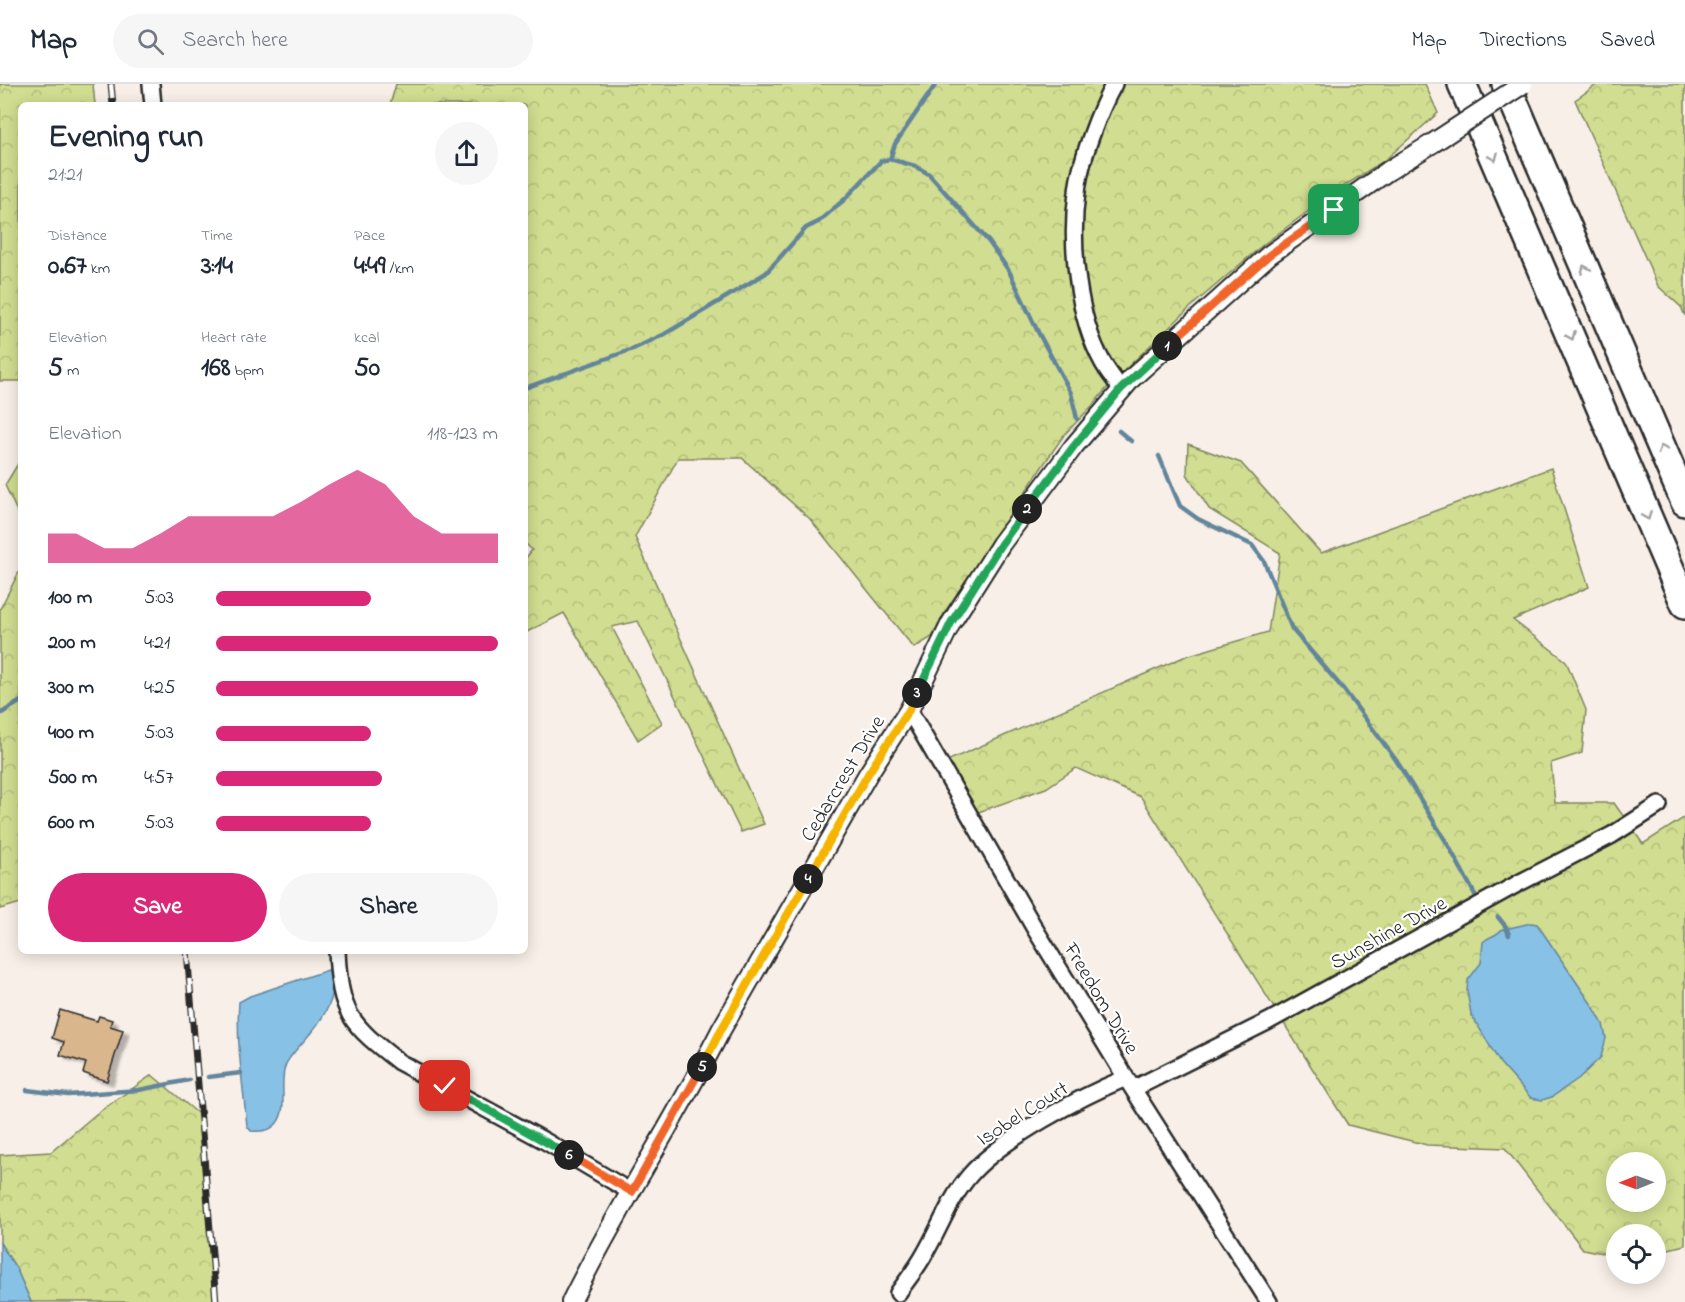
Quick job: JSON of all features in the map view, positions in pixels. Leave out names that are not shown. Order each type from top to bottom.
[{"type":"highway","points":[[1462,84],[1685,604]]},
{"type":"highway","points":[[1506,84],[1685,502]]},
{"type":"street","points":[[151,84],[153,102]]},
{"type":"street","points":[[1114,84],[1104,104],[1079,180],[1075,246],[1079,286],[1092,338],[1103,362],[1121,389]]},
{"type":"street","name":"Cedarcrest Drive","points":[[571,1302],[721,1030],[868,774],[909,710],[951,623],[1001,544],[1074,446],[1121,389],[1269,255],[1388,171],[1523,84]]},
{"type":"street","name":"Freedom Drive","points":[[909,710],[1031,922],[1269,1302]]},
{"type":"street","name":"Sunshine Drive","points":[[1130,1083],[1269,1021],[1612,835],[1659,805]]},
{"type":"street","points":[[337,954],[344,1005],[354,1022],[378,1046],[399,1062],[545,1141],[632,1192]]},
{"type":"street","name":"Isobel Court","points":[[898,1293],[924,1255],[963,1185],[980,1165],[1001,1148],[1047,1118],[1130,1083]]},
{"type":"green space","points":[[0,84],[93,84],[95,102],[18,102],[18,381],[0,381]]},
{"type":"green space","points":[[396,84],[1425,84],[1438,113],[1385,160],[1333,193],[1264,244],[1194,304],[1112,382],[1064,435],[946,610],[932,637],[914,648],[810,519],[742,458],[678,458],[635,537],[764,824],[741,832],[638,621],[612,627],[662,723],[638,740],[564,613],[528,631],[528,555],[532,550],[528,546],[528,102],[391,102]]},
{"type":"green space","points":[[1598,84],[1685,84],[1685,316],[1681,307],[1658,286],[1575,100]]},
{"type":"green space","points":[[1188,444],[1241,463],[1321,553],[1551,468],[1589,587],[1513,620],[1566,661],[1586,710],[1582,753],[1551,763],[1555,803],[1614,803],[1643,844],[1685,817],[1685,1245],[1666,1250],[1666,1224],[1606,1224],[1606,1254],[1583,1249],[1505,1148],[1427,1145],[1348,1125],[1141,797],[1076,768],[1046,788],[970,815],[940,764],[1186,656],[1268,632],[1280,553],[1209,509],[1187,474]]},
{"type":"green space","points":[[18,464],[18,513],[5,485]]},
{"type":"green space","points":[[18,574],[18,904],[0,909],[0,609]]},
{"type":"green space","points":[[152,1075],[201,1116],[216,1302],[31,1302],[16,1268],[0,1243],[0,1155],[51,1152],[96,1114]]},
{"type":"water","points":[[1531,923],[1537,924],[1594,1008],[1603,1024],[1606,1038],[1601,1057],[1579,1078],[1552,1097],[1542,1100],[1531,1098],[1500,1063],[1471,1014],[1467,991],[1468,980],[1481,963],[1483,942],[1501,930]]},
{"type":"water","points":[[334,968],[334,989],[328,1008],[286,1064],[281,1117],[275,1126],[269,1129],[251,1131],[247,1126],[240,1064],[239,1002],[250,996]]},
{"type":"water","points":[[0,1243],[16,1268],[31,1302],[0,1302]]},
{"type":"building","points":[[60,1010],[97,1021],[99,1016],[112,1020],[110,1026],[123,1030],[107,1081],[83,1073],[86,1063],[60,1055],[64,1042],[52,1038]]},
{"type":"waterway","points":[[890,159],[895,144],[936,84]]},
{"type":"waterway","points":[[528,387],[633,349],[665,334],[766,273],[806,228],[818,222],[845,199],[881,161],[890,159],[915,166],[929,174],[989,242],[1009,271],[1071,393],[1077,419]]},
{"type":"waterway","points":[[1119,431],[1131,441]]},
{"type":"waterway","points":[[1159,456],[1180,506],[1198,519],[1252,545],[1264,561],[1292,629],[1344,690],[1396,760],[1447,843],[1479,902]]},
{"type":"waterway","points":[[0,714],[18,703]]},
{"type":"waterway","points":[[1498,917],[1509,935]]},
{"type":"waterway","points":[[208,1077],[241,1073]]},
{"type":"waterway","points":[[27,1090],[68,1095],[139,1090],[189,1080]]},
{"type":"railway","points":[[111,84],[113,102]]},
{"type":"railway","points":[[187,954],[216,1302]]},
{"type":"route","points":[[445,1086],[632,1192],[721,1030],[868,774],[909,710],[951,623],[1001,544],[1074,446],[1121,389],[1269,255],[1334,210]]}]
